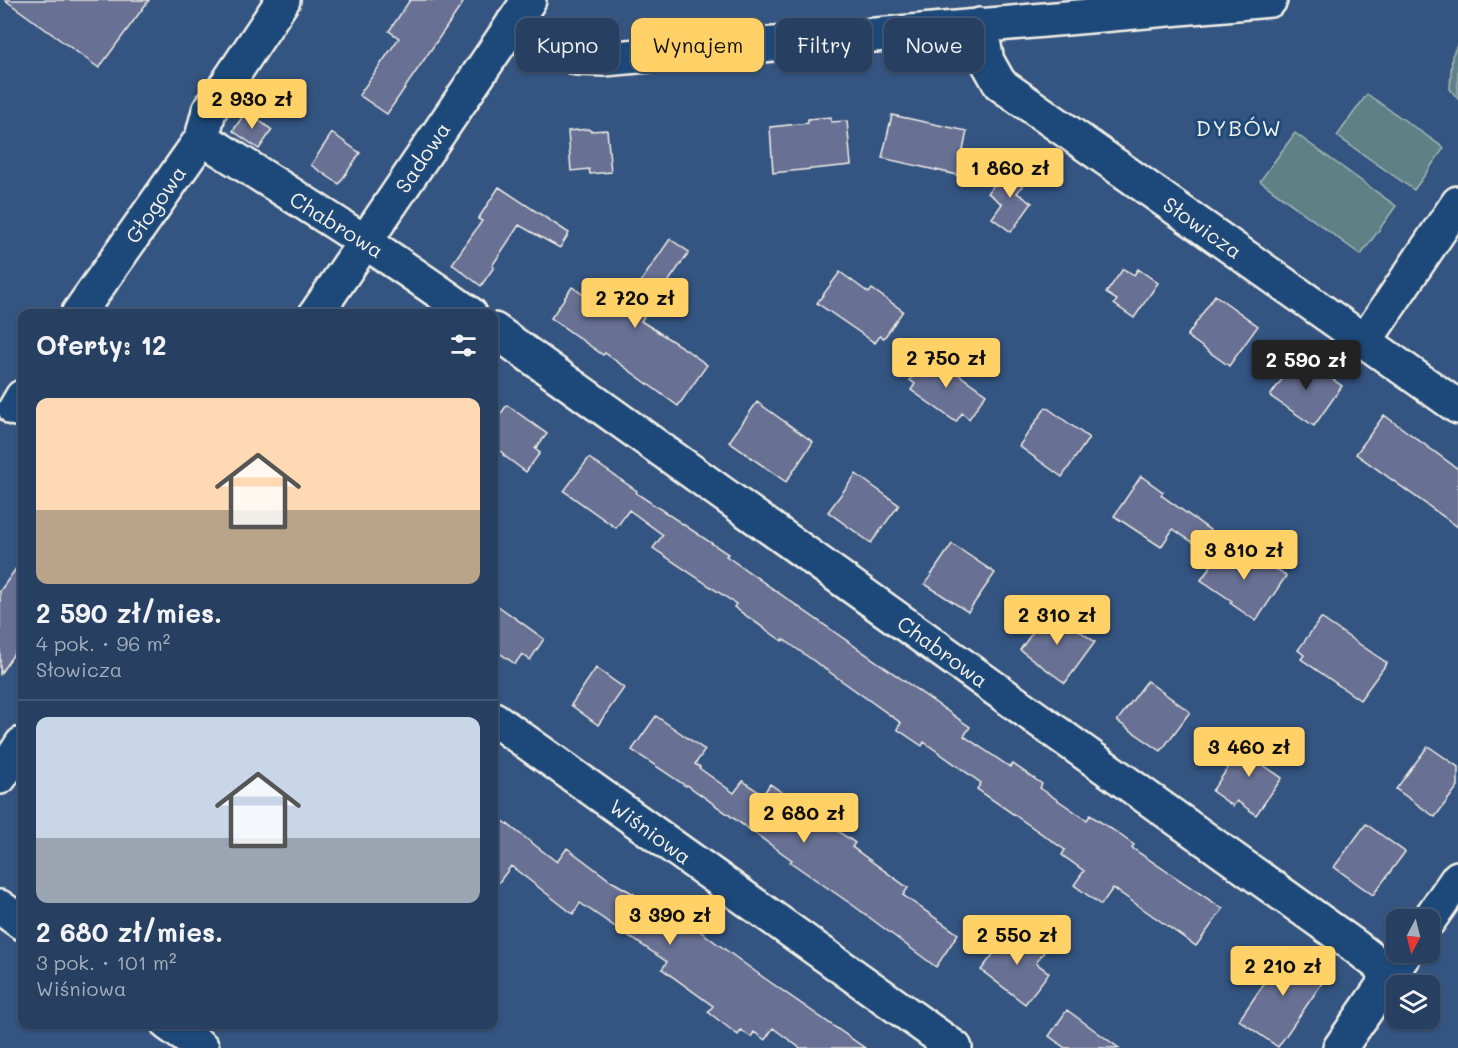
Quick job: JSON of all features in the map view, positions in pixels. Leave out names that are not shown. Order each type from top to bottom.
[{"type":"street","name":"Głogowa","points":[[82,309],[202,138],[209,111],[283,0]]},
{"type":"street","points":[[984,25],[1270,0]]},
{"type":"street","points":[[521,12],[542,42],[577,58],[604,59],[884,34]]},
{"type":"street","name":"Sadowa","points":[[319,309],[521,12]]},
{"type":"street","name":"Słowicza","points":[[984,46],[987,61],[1000,84],[1458,407]]},
{"type":"street","name":"Chabrowa","points":[[202,138],[365,241],[463,309]]},
{"type":"street","points":[[1365,341],[1458,203]]},
{"type":"street","name":"Chabrowa","points":[[498,333],[1356,947],[1386,958]]},
{"type":"street","name":"Wiśniowa","points":[[498,721],[955,1048]]},
{"type":"street","points":[[0,777],[18,750]]},
{"type":"street","points":[[1437,909],[1458,878]]},
{"type":"street","points":[[0,907],[18,920]]},
{"type":"street","points":[[1340,1048],[1399,963]]},
{"type":"street","points":[[175,1029],[202,1048]]},
{"type":"green space","points":[[1458,43],[1458,99],[1450,89],[1452,56]]},
{"type":"green space","points":[[1367,94],[1444,148],[1414,190],[1337,136]]},
{"type":"green space","points":[[1295,133],[1396,206],[1361,255],[1260,181]]},
{"type":"building","points":[[5,0],[149,0],[99,68]]},
{"type":"building","points":[[410,0],[465,0],[387,114],[359,95],[399,38],[389,31]]},
{"type":"building","points":[[246,111],[272,130],[259,149],[233,131]]},
{"type":"building","points":[[892,115],[967,131],[958,175],[882,158]]},
{"type":"building","points":[[831,117],[831,122],[847,121],[851,165],[773,173],[770,127],[808,123],[808,119]]},
{"type":"building","points":[[589,129],[590,131],[607,130],[611,172],[590,174],[589,169],[571,171],[568,131]]},
{"type":"building","points":[[332,133],[360,153],[339,184],[311,165]]},
{"type":"building","points":[[1008,165],[1027,179],[1017,193],[1032,203],[1011,232],[992,218],[1002,204],[988,193]]},
{"type":"building","points":[[499,187],[569,233],[560,248],[519,225],[481,286],[452,264],[482,221],[478,219]]},
{"type":"building","points":[[670,239],[689,252],[641,321],[707,365],[678,406],[605,353],[603,355],[551,318],[572,287],[594,302],[610,280],[631,296]]},
{"type":"building","points":[[1123,269],[1134,275],[1138,269],[1158,283],[1134,318],[1114,304],[1117,300],[1106,293]]},
{"type":"building","points":[[840,272],[869,293],[872,289],[903,311],[884,338],[880,336],[875,343],[817,303]]},
{"type":"building","points":[[1215,295],[1258,326],[1229,366],[1187,336]]},
{"type":"building","points":[[928,353],[986,394],[969,419],[962,413],[956,422],[911,390],[915,384],[910,380]]},
{"type":"building","points":[[1299,355],[1342,386],[1314,426],[1270,396]]},
{"type":"building","points":[[757,402],[813,442],[786,482],[729,442]]},
{"type":"building","points":[[507,405],[547,434],[535,449],[540,453],[526,472],[498,449],[498,417]]},
{"type":"building","points":[[1046,407],[1089,438],[1062,477],[1019,446]]},
{"type":"building","points":[[1384,415],[1458,469],[1458,527],[1356,454]]},
{"type":"building","points":[[589,458],[970,727],[964,736],[1010,767],[1013,764],[1042,784],[1040,788],[1087,820],[1090,815],[1113,830],[1134,845],[1132,848],[1223,909],[1196,946],[1113,888],[1101,905],[1074,885],[1084,871],[1062,855],[1065,850],[977,789],[981,783],[924,742],[922,746],[897,729],[901,723],[734,607],[736,604],[653,548],[663,535],[629,510],[616,528],[564,491]]},
{"type":"building","points":[[856,474],[899,505],[871,543],[828,512]]},
{"type":"building","points":[[1141,476],[1163,492],[1161,495],[1221,538],[1210,554],[1173,529],[1161,547],[1114,516]]},
{"type":"building","points":[[1227,543],[1258,564],[1261,559],[1286,576],[1256,621],[1201,580]]},
{"type":"building","points":[[952,544],[995,573],[968,612],[925,584]]},
{"type":"building","points":[[18,566],[18,648],[0,674],[0,591]]},
{"type":"building","points":[[498,606],[544,639],[530,660],[522,654],[515,664],[498,652]]},
{"type":"building","points":[[1049,609],[1095,642],[1065,683],[1020,650]]},
{"type":"building","points":[[1321,618],[1387,663],[1360,700],[1301,659],[1304,655],[1298,650]]},
{"type":"building","points":[[596,668],[624,688],[598,725],[571,705]]},
{"type":"building","points":[[1147,681],[1190,712],[1161,751],[1117,721]]},
{"type":"building","points":[[656,716],[705,750],[695,764],[734,793],[743,781],[763,795],[770,784],[855,843],[852,847],[908,888],[903,895],[958,934],[936,967],[687,785],[632,750]]},
{"type":"building","points":[[1251,735],[1272,750],[1262,764],[1282,778],[1256,815],[1237,801],[1233,806],[1212,791]]},
{"type":"building","points":[[1428,746],[1458,767],[1458,786],[1435,817],[1396,789]]},
{"type":"building","points":[[498,817],[557,862],[567,848],[611,881],[653,906],[650,912],[691,929],[693,926],[865,1048],[800,1048],[773,1028],[765,1040],[754,1032],[751,1037],[741,1030],[738,1035],[708,1012],[713,1006],[662,969],[667,962],[580,903],[573,914],[511,866],[498,884]]},
{"type":"building","points":[[1366,824],[1405,852],[1373,895],[1334,867]]},
{"type":"building","points":[[1013,928],[1044,952],[1036,963],[1049,973],[1025,1004],[981,970]]},
{"type":"building","points":[[1286,948],[1327,976],[1278,1047],[1239,1020]]},
{"type":"building","points":[[1067,1010],[1119,1048],[1065,1048],[1049,1036]]},
{"type":"district","name":"DYBÓW","points":[[1239,127]]}]
